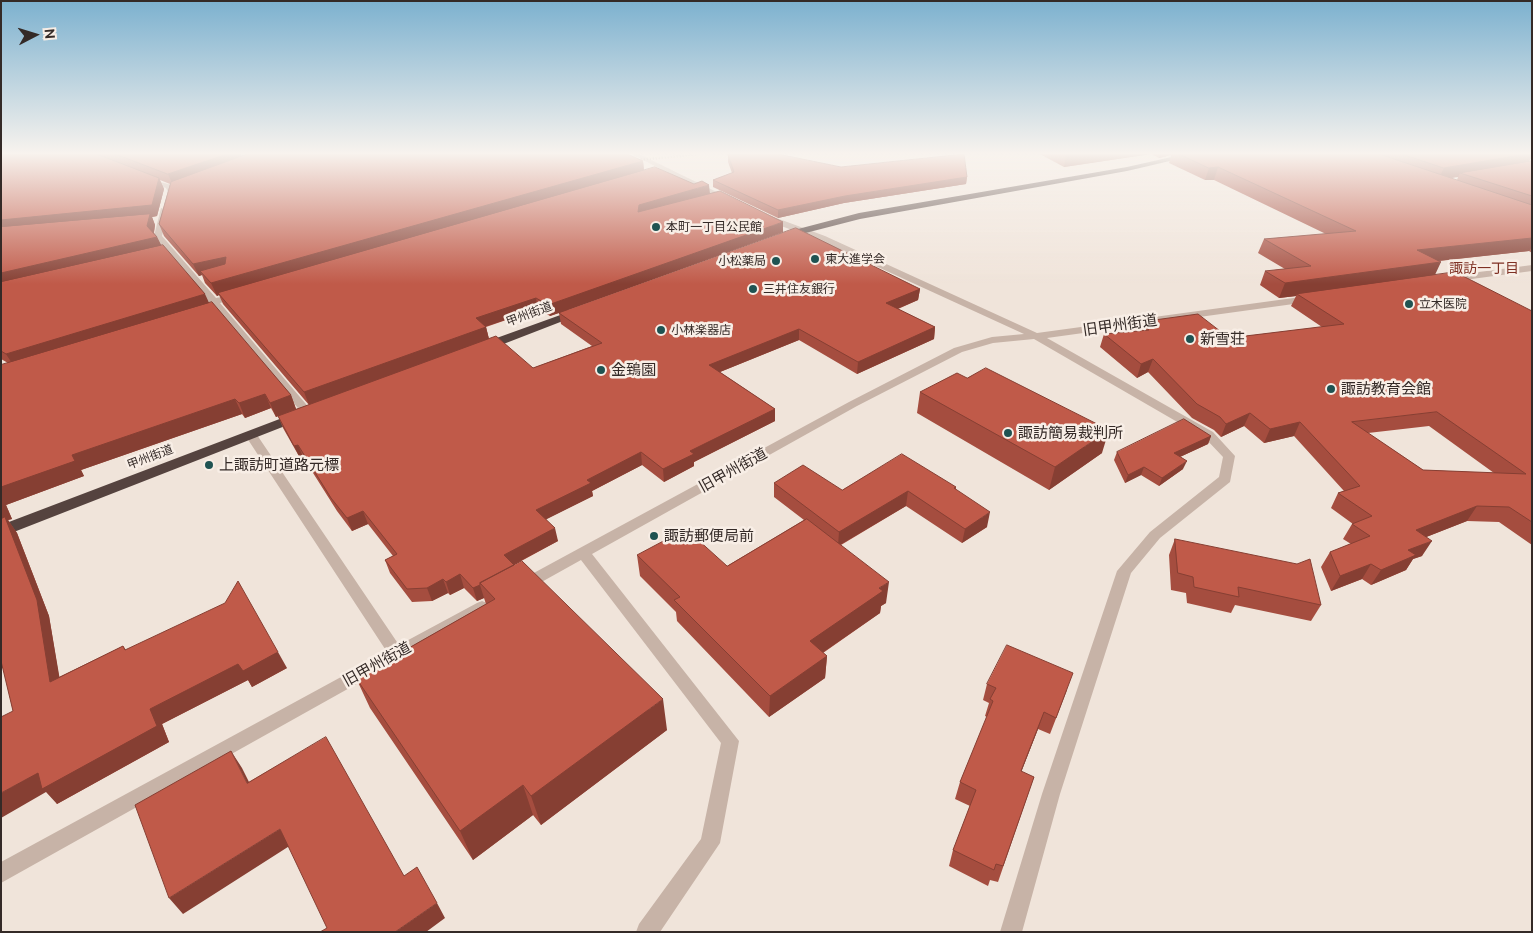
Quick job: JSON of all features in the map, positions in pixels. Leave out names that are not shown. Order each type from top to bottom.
[{"type":"highway","points":[[768,241],[859,216],[970,197]]},
{"type":"highway","name":"甲州街道","points":[[472,352],[592,307]]},
{"type":"highway","name":"甲州街道","points":[[1,530],[312,411]]},
{"type":"street","points":[[171,197],[156,220],[158,236],[165,254],[199,280],[215,307],[312,411]]},
{"type":"street","points":[[704,201],[719,197]]},
{"type":"street","points":[[722,197],[736,203]]},
{"type":"street","points":[[760,214],[799,231],[822,238],[1034,335],[1209,435],[1229,456],[1225,479],[1155,535],[1124,571],[1051,794],[1011,932]]},
{"type":"street","points":[[1436,281],[1532,268]]},
{"type":"street","points":[[215,307],[250,291]]},
{"type":"street","name":"旧甲州街道","points":[[515,590],[584,554],[853,404],[958,350],[992,340],[1322,297]]},
{"type":"street","points":[[251,435],[396,653]]},
{"type":"street","points":[[584,554],[730,741],[710,843],[647,932]]},
{"type":"street","name":"旧甲州街道","points":[[1,873],[498,598]]},
{"type":"building","points":[[1,197],[154,197],[152,205],[1,220]]},
{"type":"building","points":[[167,197],[517,197],[211,283],[200,271],[225,264],[226,257],[193,264],[159,224]]},
{"type":"building","points":[[553,197],[669,197],[639,205],[638,212],[698,197],[731,197],[783,222],[548,305],[536,298],[476,318],[486,327],[304,392],[218,293]]},
{"type":"building","points":[[749,197],[842,197],[778,210]]},
{"type":"building","points":[[1282,197],[1507,197],[1532,205],[1532,238],[1417,250],[1441,262],[1285,283],[1265,271],[1311,266],[1264,239],[1356,231]]},
{"type":"building","points":[[150,214],[147,226],[157,237],[1,273],[1,227]]},
{"type":"building","points":[[796,228],[920,289],[886,303],[935,327],[858,362],[799,329],[709,365],[775,409],[690,451],[694,454],[663,469],[641,452],[587,480],[591,483],[536,510],[555,528],[504,555],[514,565],[473,588],[460,574],[446,582],[443,579],[427,588],[407,589],[385,560],[397,554],[363,511],[347,518],[331,498],[298,445],[294,446],[278,416],[496,336],[533,368],[602,343],[559,313]]},
{"type":"building","points":[[163,245],[205,294],[6,354],[1,351],[1,282]]},
{"type":"building","points":[[1455,272],[1532,311],[1532,522],[1509,507],[1477,506],[1416,530],[1432,541],[1408,550],[1416,555],[1381,570],[1371,564],[1340,576],[1330,552],[1370,536],[1352,524],[1372,516],[1338,493],[1360,486],[1300,422],[1270,429],[1250,413],[1226,424],[1220,417],[1197,404],[1153,359],[1141,364],[1104,334],[1149,330],[1140,322],[1198,314],[1229,338],[1344,324],[1297,294]],"holes":[[[1437,412],[1526,474],[1423,470],[1352,422]]]},
{"type":"building","points":[[212,302],[291,395],[270,403],[265,394],[239,403],[235,399],[72,455],[75,461],[1,487],[1,365]]},
{"type":"building","points":[[986,368],[1109,430],[1055,467],[920,392],[957,373],[967,378]]},
{"type":"building","points":[[1184,419],[1211,436],[1174,453],[1187,461],[1162,478],[1144,467],[1128,475],[1117,452]]},
{"type":"building","points":[[902,454],[956,487],[954,488],[990,512],[965,529],[908,491],[839,532],[774,483],[803,465],[842,490]]},
{"type":"building","points":[[5,517],[37,600],[50,682],[123,646],[125,650],[225,603],[238,581],[278,652],[243,671],[238,664],[150,709],[157,726],[42,789],[38,773],[1,793],[1,717],[13,711],[1,661],[1,519]]},
{"type":"building","points":[[807,519],[889,582],[879,588],[883,591],[810,641],[827,656],[770,696],[674,600],[680,597],[637,555],[686,529],[727,566]]},
{"type":"building","points":[[1175,539],[1297,564],[1310,559],[1321,605],[1238,587],[1239,597],[1194,587],[1193,577],[1178,573]]},
{"type":"building","points":[[522,561],[663,699],[531,796],[523,785],[460,831],[356,678],[495,599],[480,583]]},
{"type":"building","points":[[1007,645],[1073,673],[1056,718],[1044,712],[1021,771],[1034,777],[1003,866],[996,864],[994,870],[953,850],[976,790],[960,782],[993,701],[990,699],[996,688],[987,684]]},
{"type":"building","points":[[326,737],[404,876],[417,867],[437,903],[395,932],[320,932],[327,928],[280,829],[169,898],[135,805],[231,751],[247,783]]},
{"type":"place","name":"本町一丁目公民館","points":[[656,227]]},
{"type":"place","name":"東大進学会","points":[[815,259]]},
{"type":"place","name":"小松薬局","points":[[776,261]]},
{"type":"place","name":"三井住友銀行","points":[[753,289]]},
{"type":"place","name":"立木医院","points":[[1409,304]]},
{"type":"place","name":"小林楽器店","points":[[661,330]]},
{"type":"place","name":"新雪荘","points":[[1190,339]]},
{"type":"place","name":"金鵄園","points":[[601,370]]},
{"type":"place","name":"諏訪教育会館","points":[[1331,389]]},
{"type":"place","name":"諏訪簡易裁判所","points":[[1008,433]]},
{"type":"place","name":"上諏訪町道路元標","points":[[209,465]]},
{"type":"place","name":"諏訪郵便局前","points":[[654,536]]},
{"type":"district","name":"諏訪一丁目","points":[[1484,268]]}]
